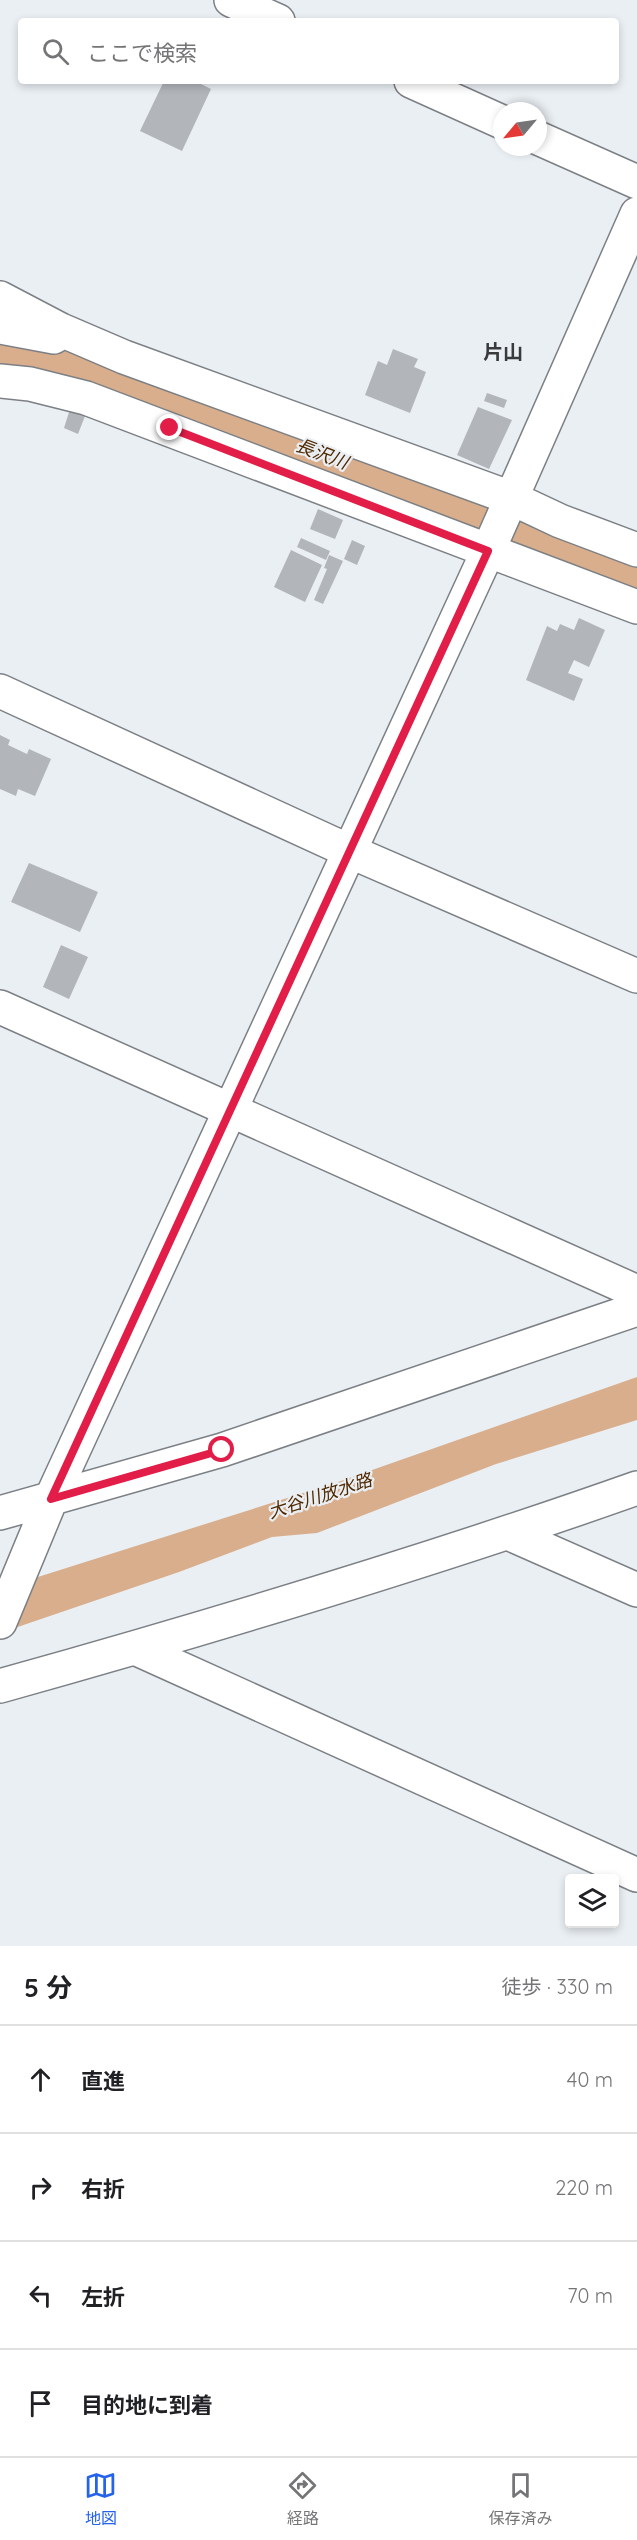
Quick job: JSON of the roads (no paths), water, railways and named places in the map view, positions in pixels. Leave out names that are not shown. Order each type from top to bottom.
[{"type":"street","points":[[231,0],[271,18]]},
{"type":"street","points":[[418,84],[493,118]]},
{"type":"street","points":[[547,142],[637,183]]},
{"type":"street","points":[[0,1622],[51,1499],[489,547],[637,214]]},
{"type":"street","points":[[0,298],[61,330],[124,357],[637,550]]},
{"type":"street","points":[[0,327],[56,337],[124,357]]},
{"type":"street","points":[[0,381],[30,384],[86,398],[489,547],[637,607]]},
{"type":"street","points":[[0,691],[349,851],[637,976]]},
{"type":"street","points":[[0,1007],[637,1292]]},
{"type":"street","points":[[0,1513],[222,1450],[637,1309]]},
{"type":"street","points":[[0,1686],[135,1648],[508,1533],[637,1488]]},
{"type":"street","points":[[508,1533],[637,1590]]},
{"type":"street","points":[[135,1648],[637,1875]]},
{"type":"water","name":"大谷川放水路","points":[[637,1377],[637,1420],[496,1464],[317,1533],[272,1537],[179,1572],[0,1633],[0,1589],[338,1482]]},
{"type":"waterway","name":"長沢川","points":[[0,348],[70,362],[172,396],[637,578]]},
{"type":"district","name":"片山","points":[[503,352]]}]
